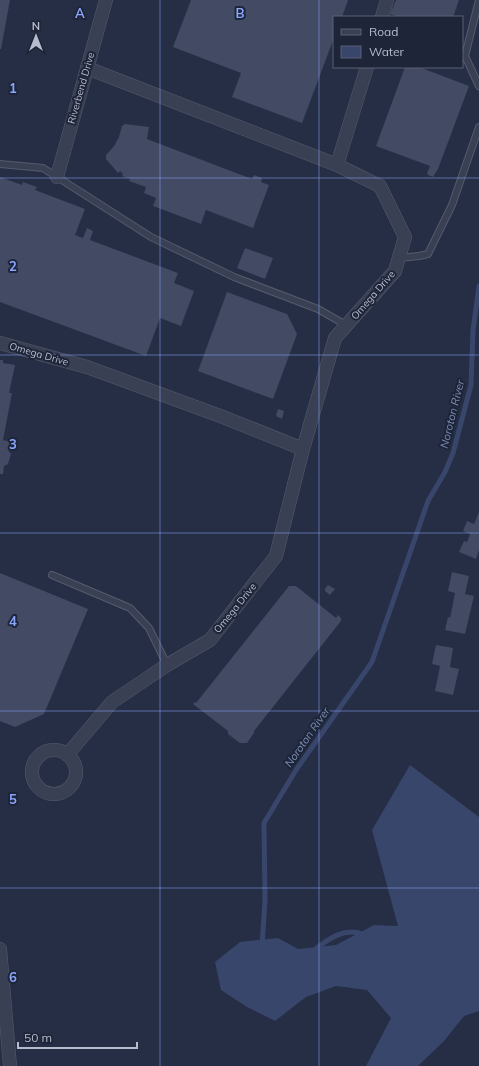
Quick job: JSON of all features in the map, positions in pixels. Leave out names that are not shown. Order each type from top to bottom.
[{"type":"street","name":"Riverbend Drive","points":[[57,177],[106,0]]},
{"type":"street","points":[[382,16],[387,0]]},
{"type":"street","name":"Omega Drive","points":[[67,754],[112,702],[167,665],[210,640],[276,556],[303,449],[334,338],[395,271],[405,237],[380,186],[337,165],[87,68]]},
{"type":"street","points":[[337,165],[367,68]]},
{"type":"street","name":"Omega Drive","points":[[0,343],[87,367],[223,417],[303,449]]},
{"type":"street","points":[[0,949],[10,1066]]},
{"type":"lane","points":[[479,0],[463,56],[479,86]]},
{"type":"lane","points":[[399,258],[428,254],[452,205],[479,127]]},
{"type":"lane","points":[[0,164],[43,168],[150,237],[234,277],[318,309],[346,325]]},
{"type":"lane","points":[[52,575],[130,608],[149,628],[167,665]]},
{"type":"water","points":[[410,765],[479,817],[479,1011],[464,1016],[444,1041],[418,1066],[366,1066],[391,1018],[367,990],[336,986],[306,997],[275,1021],[247,1007],[221,990],[215,962],[240,942],[278,938],[298,949],[336,945],[374,925],[398,926],[372,830]]},
{"type":"building","points":[[0,0],[10,0],[1,49],[0,49]]},
{"type":"building","points":[[191,0],[348,0],[342,16],[333,16],[333,41],[302,123],[232,97],[241,73],[173,47]]},
{"type":"building","points":[[396,0],[459,0],[453,16],[396,16],[390,14]]},
{"type":"building","points":[[405,68],[422,68],[469,86],[438,169],[433,177],[427,173],[430,166],[376,146]]},
{"type":"building","points":[[125,124],[149,127],[147,139],[252,179],[254,175],[262,178],[261,182],[269,185],[253,228],[206,210],[201,224],[153,206],[156,198],[144,193],[146,187],[129,181],[130,179],[122,176],[123,174],[120,171],[118,173],[106,159],[106,155],[114,146],[119,137],[122,126]]},
{"type":"building","points":[[0,177],[22,185],[23,182],[37,187],[35,190],[85,209],[75,235],[83,238],[87,228],[93,231],[90,240],[178,273],[174,283],[194,291],[181,326],[160,318],[146,356],[0,302]]},
{"type":"building","points":[[245,248],[273,258],[265,279],[237,268]]},
{"type":"building","points":[[227,292],[287,314],[297,334],[273,399],[198,371]]},
{"type":"building","points":[[0,360],[3,360],[3,363],[15,365],[9,393],[12,393],[3,440],[11,442],[8,450],[11,454],[8,464],[4,466],[3,474],[0,474]]},
{"type":"building","points":[[278,409],[284,411],[282,419],[276,416]]},
{"type":"building","points":[[479,512],[479,550],[476,559],[459,552],[464,541],[467,542],[470,534],[463,531],[467,521],[474,524]]},
{"type":"building","points":[[452,572],[469,576],[465,594],[474,596],[465,634],[445,630],[448,617],[450,618],[455,593],[448,591]]},
{"type":"building","points":[[0,573],[88,609],[44,714],[15,727],[0,721]]},
{"type":"building","points":[[328,585],[335,589],[330,595],[325,591]]},
{"type":"building","points":[[289,586],[296,586],[336,618],[338,615],[341,618],[341,621],[254,731],[247,743],[240,743],[228,734],[228,731],[193,704],[195,702],[196,703]]},
{"type":"building","points":[[436,645],[453,648],[450,667],[459,669],[453,695],[435,691],[440,666],[432,664]]},
{"type":"waterway","name":"Noroton River","points":[[262,946],[265,900],[264,823],[296,770],[372,662],[428,501],[445,472],[453,453],[471,385],[473,330],[479,286]]},
{"type":"waterway","name":"Noroton River","points":[[313,951],[337,935],[351,932],[365,935]]}]
